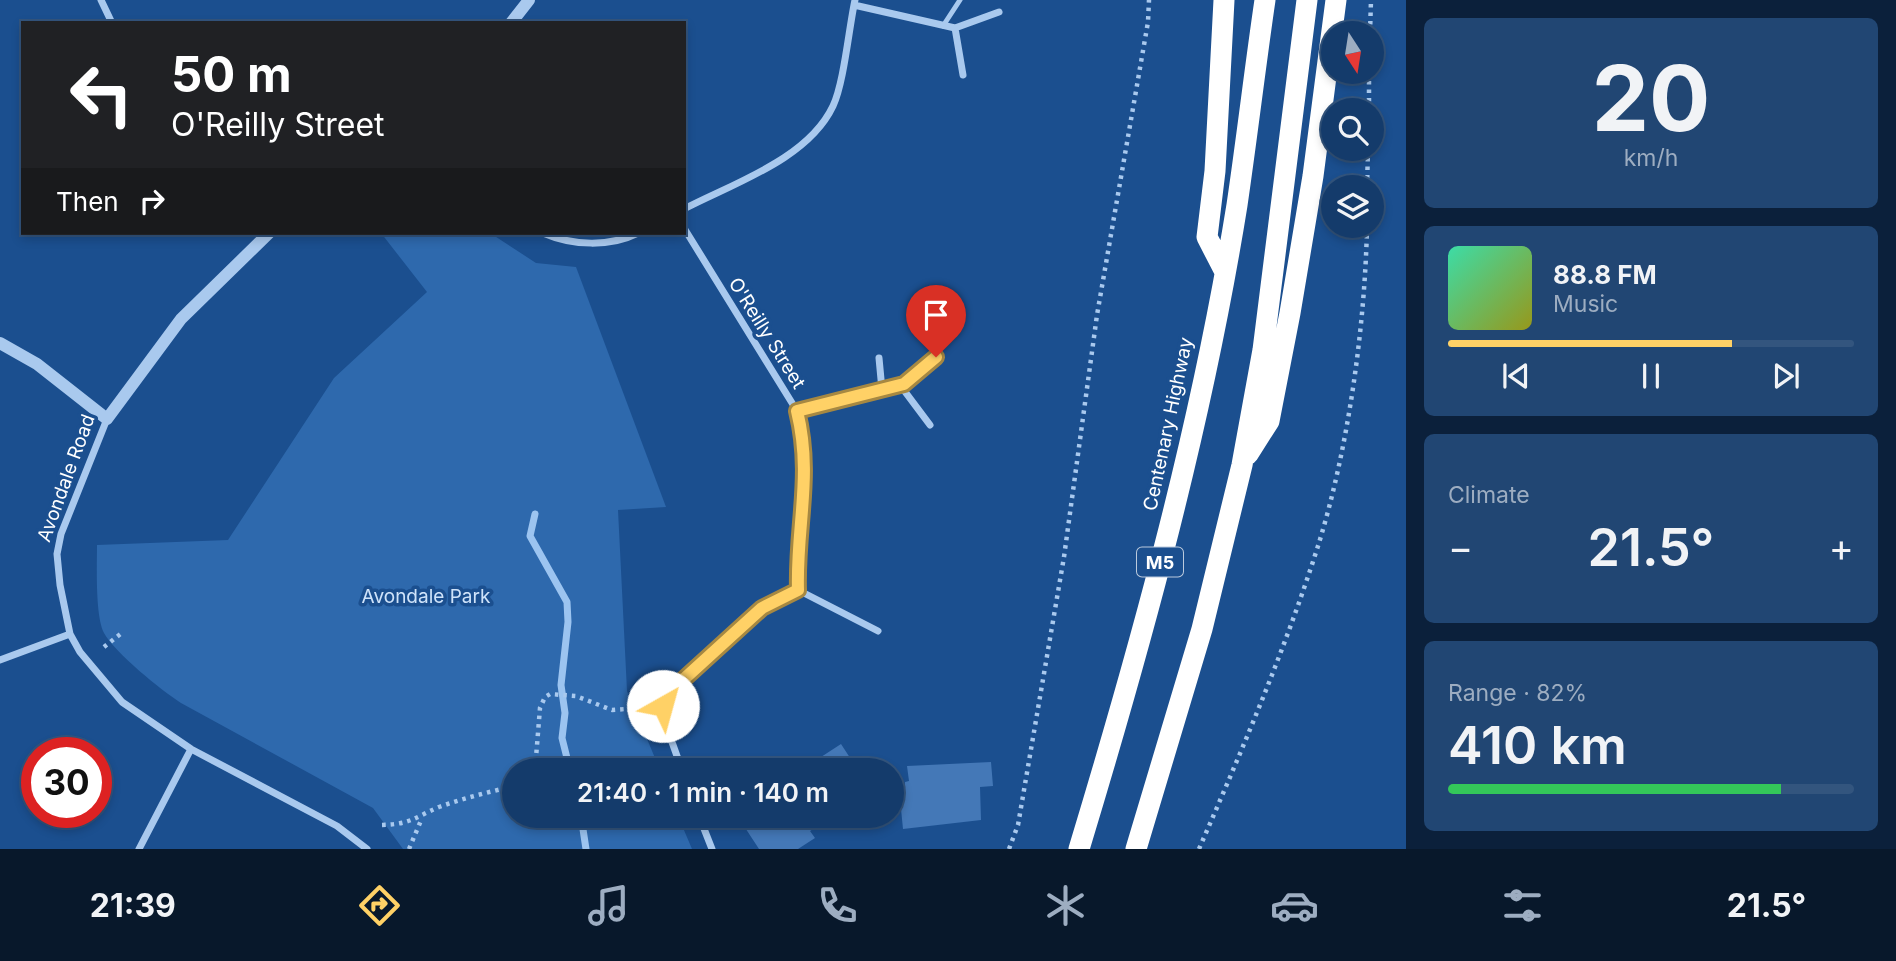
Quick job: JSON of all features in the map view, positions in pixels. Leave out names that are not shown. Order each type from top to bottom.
[{"type":"highway","points":[[1224,0],[1215,171],[1207,237],[1224,270]]},
{"type":"highway","name":"Centenary Highway","points":[[1079,849],[1163,549],[1194,422],[1236,207],[1265,0]]},
{"type":"highway","points":[[1136,849],[1202,629],[1242,465],[1263,350],[1307,0]]},
{"type":"highway","points":[[1242,465],[1269,421],[1272,408],[1304,234],[1336,0]]},
{"type":"street","points":[[101,0],[112,21]]},
{"type":"street","points":[[513,21],[529,0]]},
{"type":"street","points":[[686,208],[795,152],[817,131],[834,105],[855,2],[955,28],[999,12]]},
{"type":"street","points":[[955,28],[963,75]]},
{"type":"street","name":"O'Reilly Street","points":[[686,231],[797,411],[806,465],[803,523],[797,556],[798,590]]},
{"type":"street","name":"Avondale Road","points":[[267,235],[181,319],[107,419],[61,534],[57,554],[60,585],[70,634],[92,670],[122,702],[191,749],[337,826],[368,849]]},
{"type":"street","points":[[550,235],[577,243],[619,243],[634,235]]},
{"type":"street","points":[[0,343],[37,364],[107,419]]},
{"type":"street","points":[[797,411],[900,386],[936,357]]},
{"type":"street","points":[[879,358],[882,390]]},
{"type":"street","points":[[900,386],[930,425]]},
{"type":"street","points":[[678,758],[666,725],[663,706],[673,689],[762,608],[798,590],[878,631]]},
{"type":"street","points":[[0,660],[70,634]]},
{"type":"street","points":[[139,849],[191,749]]},
{"type":"street","points":[[704,828],[712,849]]},
{"type":"lane","points":[[943,26],[960,0]]},
{"type":"path","points":[[1009,849],[1018,825],[1065,557],[1097,315],[1148,22],[1149,0]]},
{"type":"path","points":[[1370,21],[1371,0]]},
{"type":"path","points":[[1199,849],[1273,670],[1318,547],[1336,477],[1348,413],[1366,238]]},
{"type":"path","points":[[104,647],[123,632]]},
{"type":"path","points":[[536,758],[540,708],[545,697],[550,694],[576,696],[612,709],[663,706]]},
{"type":"path","points":[[382,825],[423,818],[435,809],[502,788]]},
{"type":"path","points":[[409,849],[423,818]]},
{"type":"green space","name":"Avondale Park","points":[[383,235],[493,235],[536,263],[576,267],[666,507],[618,510],[627,691],[655,758],[502,758],[502,828],[683,828],[692,849],[403,849],[373,808],[181,703],[128,661],[110,641],[101,625],[98,603],[97,545],[228,540],[334,378],[427,292]]},
{"type":"building","points":[[841,744],[850,758],[819,758]]},
{"type":"building","points":[[991,762],[993,786],[980,787],[981,820],[903,829],[904,789],[905,782],[909,781],[907,766]]},
{"type":"building","points":[[745,828],[815,828],[810,831],[815,838],[798,849],[759,849]]},
{"type":"waterway","points":[[535,514],[530,536],[567,602],[568,622],[561,685],[565,713],[562,738],[567,758]]},
{"type":"waterway","points":[[583,828],[586,849]]},
{"type":"route","points":[[663,706],[673,689],[762,608],[798,590],[797,556],[803,523],[806,465],[797,411],[904,384],[936,357]]}]
